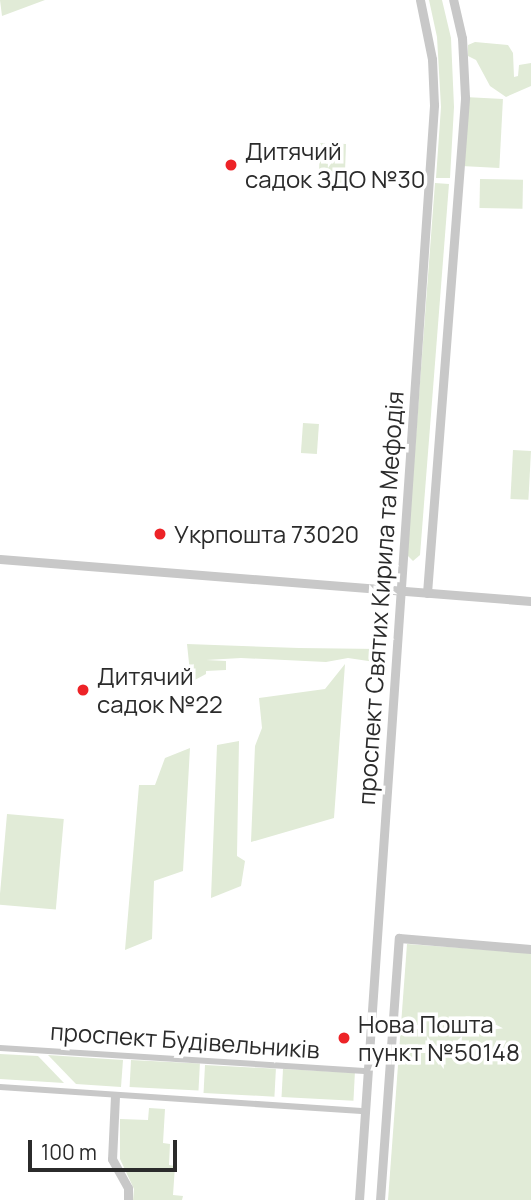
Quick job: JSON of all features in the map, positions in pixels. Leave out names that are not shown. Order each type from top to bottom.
[{"type":"street","name":"проспект Святих Кирила та Мефодія","points":[[359,1200],[398,590],[434,105],[432,58],[420,0]]},
{"type":"street","name":"проспект Святих Кирила та Мефодія","points":[[427,593],[465,97],[462,38],[453,0]]},
{"type":"street","points":[[0,559],[531,601]]},
{"type":"street","points":[[380,1200],[399,938],[531,948]]},
{"type":"street","name":"проспект Будівельників","points":[[0,1048],[368,1071]]},
{"type":"street","points":[[0,1087],[365,1111]]},
{"type":"street","points":[[115,1096],[112,1159],[128,1188],[128,1200]]},
{"type":"green space","points":[[0,0],[45,0],[2,16]]},
{"type":"green space","points":[[429,0],[442,0],[451,38],[454,107],[450,178],[436,178],[441,107],[437,37]]},
{"type":"green space","points":[[475,42],[508,45],[513,53],[514,77],[518,76],[519,65],[531,63],[531,86],[506,97],[490,86],[476,60],[468,56],[468,45]]},
{"type":"green space","points":[[465,97],[503,99],[499,168],[461,166]]},
{"type":"green space","points":[[320,143],[346,144],[344,189],[318,188]]},
{"type":"green space","points":[[480,179],[523,180],[522,209],[479,208]]},
{"type":"green space","points":[[435,183],[449,184],[420,555],[413,561],[407,555]]},
{"type":"green space","points":[[303,423],[319,424],[317,454],[301,453]]},
{"type":"green space","points":[[513,450],[531,451],[528,500],[510,499]]},
{"type":"green space","points":[[187,644],[379,649],[375,662],[348,658],[326,662],[241,658],[206,660],[226,661],[226,670],[206,671],[206,674],[191,682]]},
{"type":"green space","points":[[345,664],[334,818],[251,842],[255,746],[262,728],[259,698],[325,689]]},
{"type":"green space","points":[[239,741],[237,856],[245,861],[241,886],[211,898],[217,745]]},
{"type":"green space","points":[[190,748],[183,871],[154,881],[152,939],[125,950],[139,785],[155,785],[165,758]]},
{"type":"green space","points":[[7,814],[64,819],[56,910],[0,905]]},
{"type":"green space","points":[[407,944],[531,953],[531,1200],[388,1200]]},
{"type":"green space","points":[[0,1054],[38,1056],[64,1083],[0,1079]]},
{"type":"green space","points":[[48,1055],[123,1060],[121,1087],[76,1084]]},
{"type":"green space","points":[[131,1060],[200,1064],[198,1091],[130,1087]]},
{"type":"green space","points":[[205,1065],[276,1069],[274,1097],[204,1093]]},
{"type":"green space","points":[[283,1069],[355,1073],[353,1101],[282,1097]]},
{"type":"green space","points":[[149,1108],[165,1109],[163,1143],[170,1144],[169,1165],[175,1166],[173,1195],[183,1196],[182,1200],[133,1200],[134,1189],[120,1159],[120,1119],[148,1120]]},
{"type":"place","name":"Дитячий садок ЗДО №30","points":[[231,165]]},
{"type":"place","name":"Укрпошта 73020","points":[[160,534]]},
{"type":"place","name":"Дитячий садок №22","points":[[83,690]]},
{"type":"place","name":"Нова Пошта пункт №50148","points":[[344,1038]]}]
